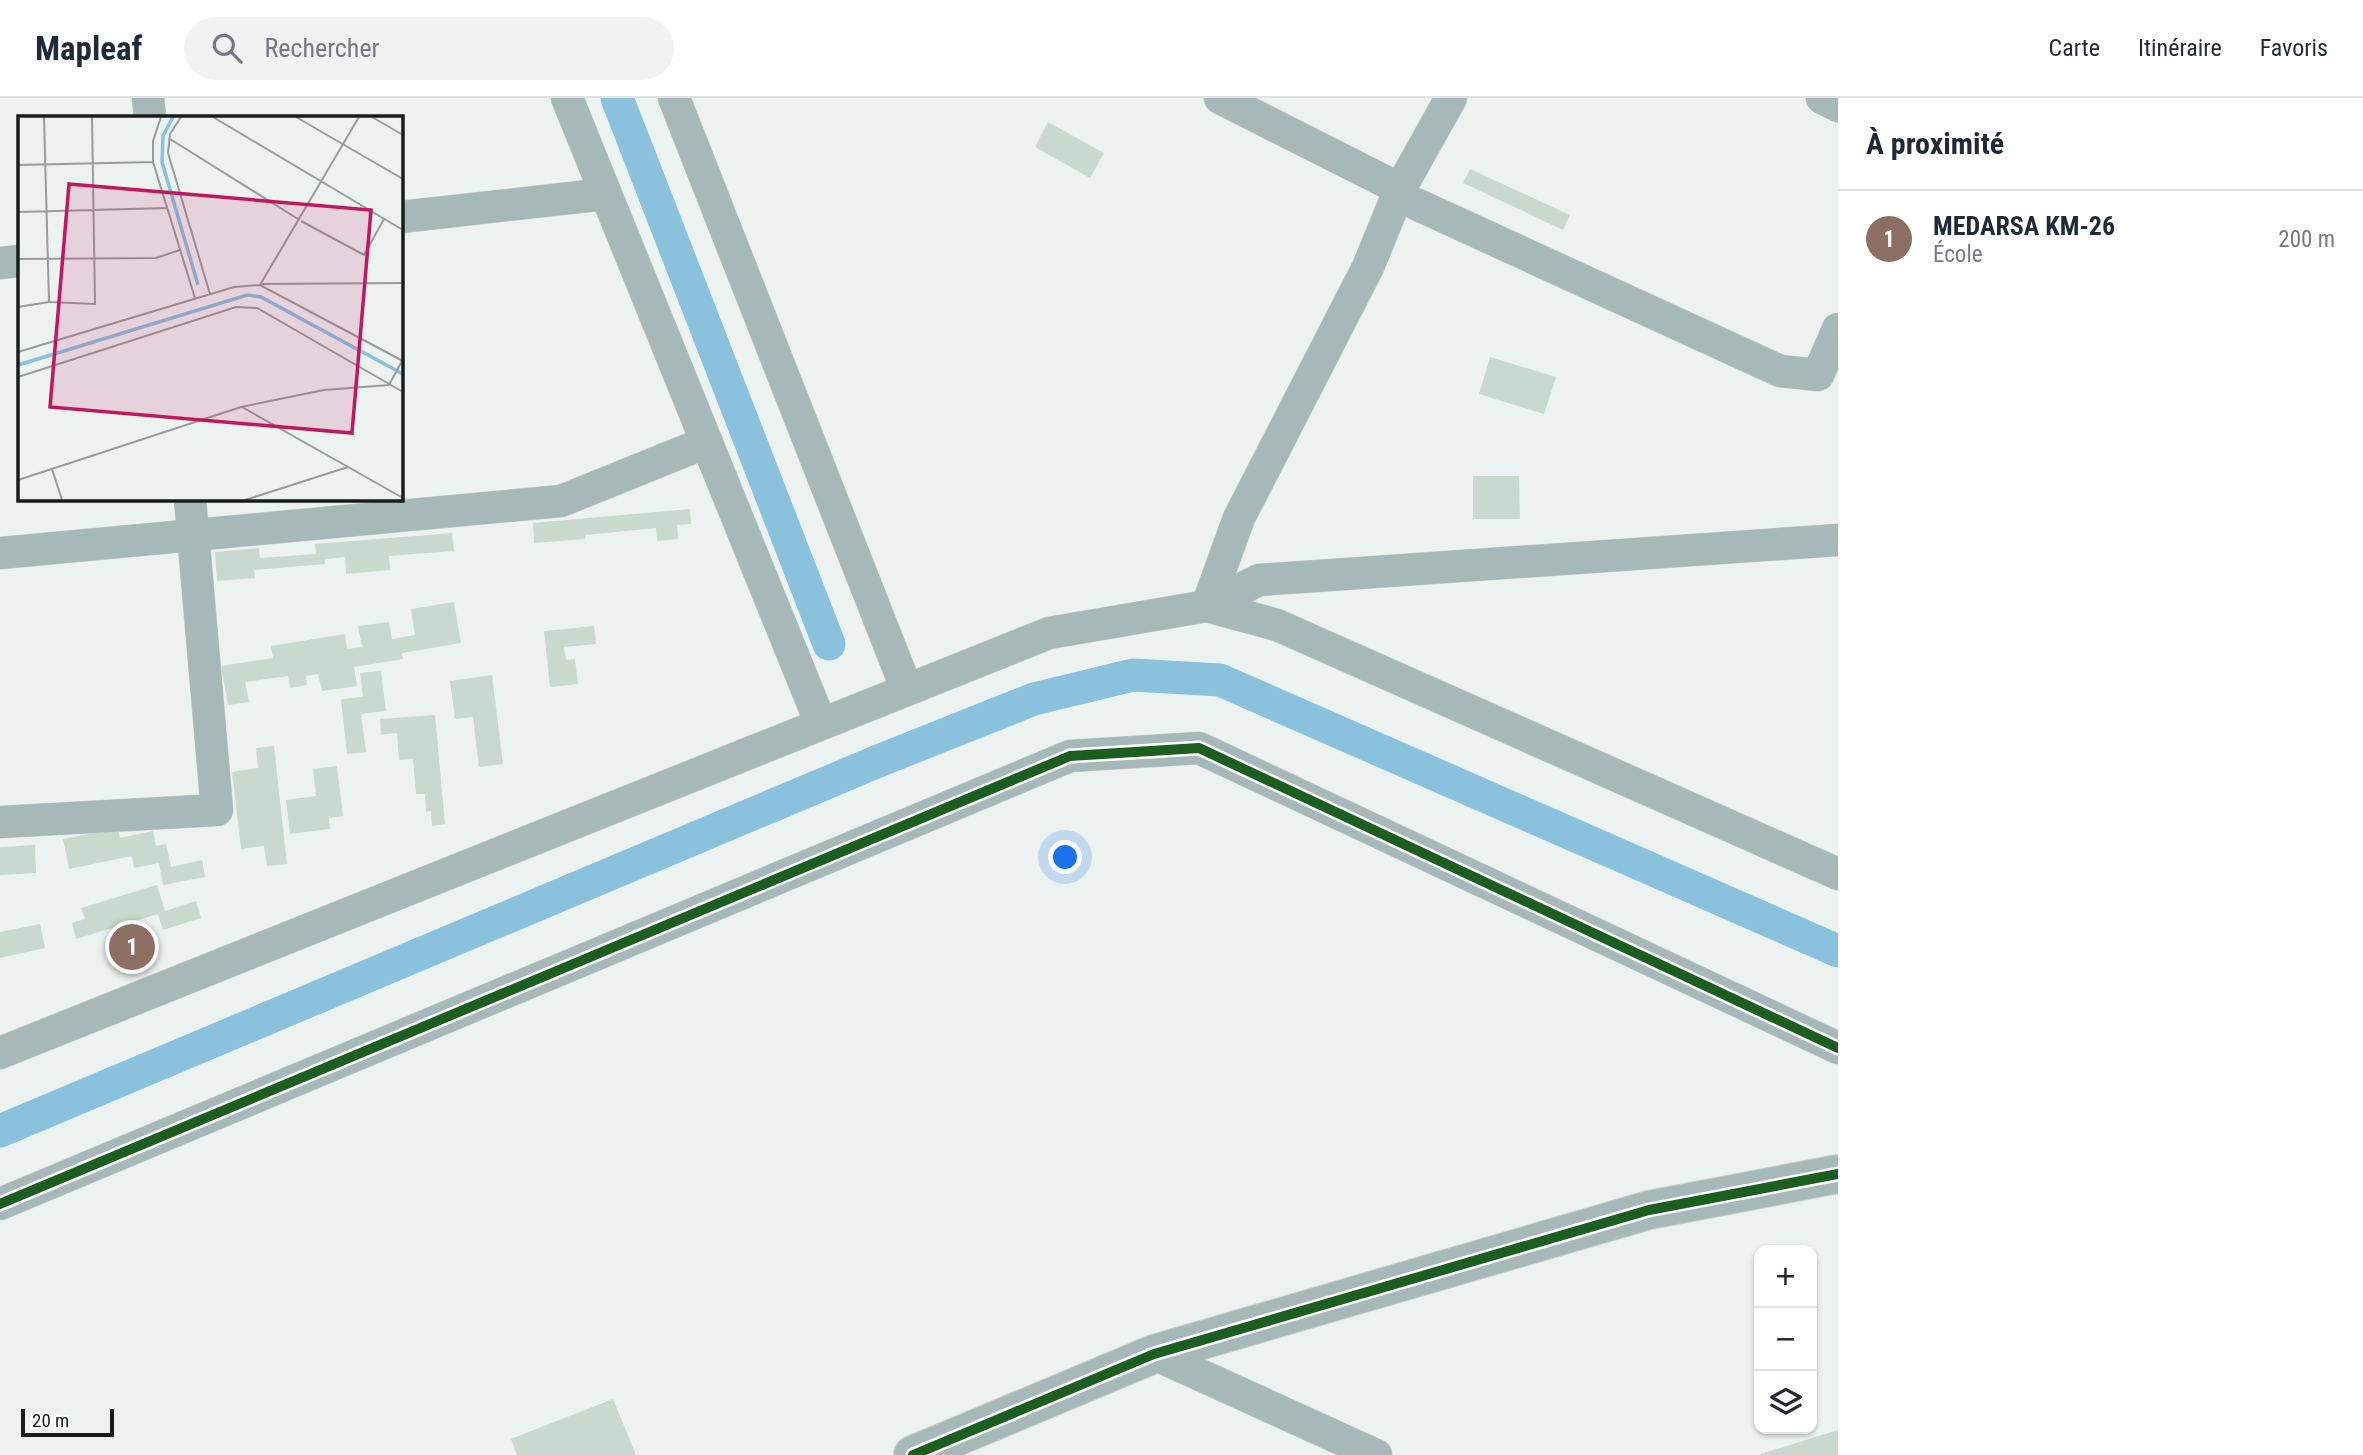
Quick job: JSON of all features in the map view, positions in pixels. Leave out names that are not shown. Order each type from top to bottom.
[{"type":"street","points":[[148,98],[150,116]]},
{"type":"street","points":[[568,98],[821,724]]},
{"type":"street","points":[[674,98],[907,690]]},
{"type":"street","points":[[1220,98],[1408,196],[1780,371],[1818,374],[1838,329]]},
{"type":"street","points":[[1208,606],[1239,518],[1368,267],[1408,196],[1451,98]]},
{"type":"street","points":[[1822,98],[1838,106]]},
{"type":"street","points":[[402,217],[606,194]]},
{"type":"street","points":[[0,263],[18,261]]},
{"type":"street","points":[[0,553],[561,500],[707,442]]},
{"type":"street","points":[[0,822],[217,810],[190,500]]},
{"type":"street","points":[[0,1053],[1049,633],[1208,606],[1259,580],[1838,540]]},
{"type":"street","points":[[1208,606],[1277,625],[1838,874]]},
{"type":"street","points":[[0,1204],[1070,756],[1199,748],[1838,1048]]},
{"type":"street","points":[[913,1455],[1154,1354],[1649,1210],[1838,1174]]},
{"type":"street","points":[[1154,1354],[1376,1455]]},
{"type":"building","points":[[1048,122],[1104,153],[1090,178],[1035,147]]},
{"type":"building","points":[[1470,169],[1570,215],[1563,230],[1463,183]]},
{"type":"building","points":[[1490,357],[1556,377],[1544,414],[1479,394]]},
{"type":"building","points":[[1473,476],[1519,476],[1520,519],[1473,519]]},
{"type":"building","points":[[690,509],[691,524],[677,525],[678,539],[657,541],[656,528],[585,535],[585,539],[534,543],[533,523]]},
{"type":"building","points":[[452,533],[454,551],[389,556],[390,570],[346,574],[345,557],[325,559],[325,564],[254,570],[255,578],[217,581],[215,552],[259,548],[260,558],[316,554],[315,544]]},
{"type":"building","points":[[454,602],[461,643],[402,653],[403,659],[354,667],[357,686],[322,691],[318,674],[306,676],[307,685],[290,688],[288,676],[245,682],[249,702],[228,705],[221,666],[273,658],[271,646],[345,634],[347,649],[362,647],[358,626],[389,622],[392,639],[415,635],[411,609]]},
{"type":"building","points":[[594,626],[596,644],[564,647],[566,660],[575,659],[578,684],[550,687],[544,631]]},
{"type":"building","points":[[381,671],[386,711],[361,714],[366,752],[347,754],[341,699],[363,697],[360,673]]},
{"type":"building","points":[[492,675],[503,764],[479,767],[473,717],[455,719],[450,681]]},
{"type":"building","points":[[435,715],[445,824],[432,826],[431,811],[426,812],[425,794],[416,794],[413,759],[399,760],[397,733],[381,735],[380,719]]},
{"type":"building","points":[[274,746],[287,864],[267,866],[264,846],[241,849],[232,772],[258,768],[256,748]]},
{"type":"building","points":[[337,766],[343,816],[329,818],[330,829],[290,834],[286,800],[316,796],[313,769]]},
{"type":"building","points":[[118,828],[120,838],[153,831],[156,846],[166,844],[171,867],[202,860],[205,877],[163,885],[159,863],[134,868],[132,856],[69,869],[63,839]]},
{"type":"building","points":[[35,845],[36,873],[0,875],[0,847]]},
{"type":"building","points":[[157,885],[165,911],[196,901],[201,918],[163,930],[158,914],[76,939],[72,923],[85,919],[81,908]]},
{"type":"building","points":[[40,924],[45,948],[0,958],[0,932]]},
{"type":"building","points":[[613,1399],[636,1455],[517,1455],[511,1439]]},
{"type":"building","points":[[1838,1430],[1838,1455],[1761,1455],[1761,1454]]},
{"type":"waterway","points":[[617,98],[829,644]]},
{"type":"waterway","points":[[0,1131],[876,762],[1034,699],[1133,675],[1220,680],[1838,951]]},
{"type":"cycle path","points":[[0,1204],[1070,756],[1199,748],[1838,1048]]},
{"type":"cycle path","points":[[913,1455],[1154,1354],[1649,1210],[1838,1174]]},
{"type":"place","name":"MEDARSA KM-26","points":[[132,947]]}]
